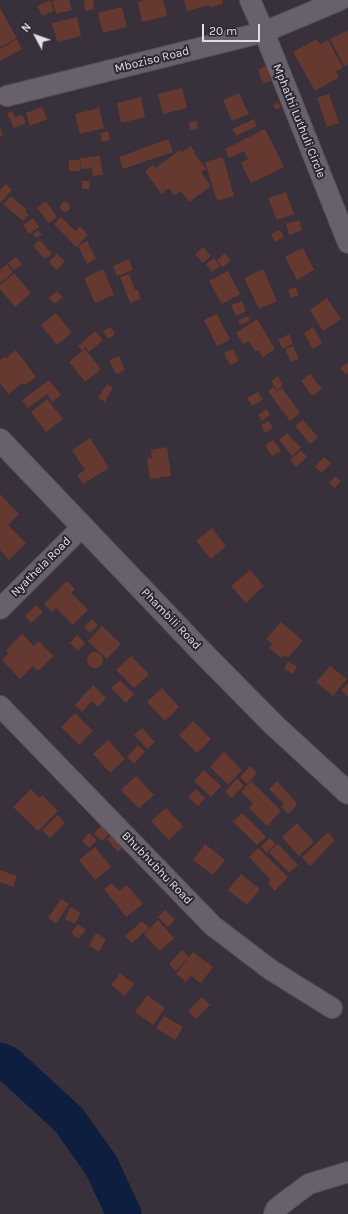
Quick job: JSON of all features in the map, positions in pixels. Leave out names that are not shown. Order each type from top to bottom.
[{"type":"street","name":"Mphathi Luthuli Circle","points":[[250,0],[348,243]]},
{"type":"street","name":"Mboziso Road","points":[[7,96],[264,32],[340,0]]},
{"type":"street","name":"Phambili Road","points":[[0,440],[201,651],[274,725],[348,793]]},
{"type":"street","name":"Nyathela Road","points":[[0,609],[83,526]]},
{"type":"street","name":"Bhubhubhu Road","points":[[0,706],[213,926],[271,970],[332,1008]]},
{"type":"street","points":[[274,1214],[276,1209],[309,1184],[348,1172]]},
{"type":"building","points":[[50,0],[54,11],[42,16],[37,6]]},
{"type":"building","points":[[69,0],[72,10],[56,14],[52,1]]},
{"type":"building","points":[[84,0],[93,0],[94,9],[85,11]]},
{"type":"building","points":[[145,0],[163,0],[167,16],[142,22],[138,2]]},
{"type":"building","points":[[184,0],[222,0],[223,4],[211,7],[210,5],[187,11]]},
{"type":"building","points":[[122,7],[127,27],[103,33],[98,13]]},
{"type":"building","points":[[0,8],[17,38],[1,47],[0,45]]},
{"type":"building","points":[[77,17],[81,36],[57,42],[52,23]]},
{"type":"building","points":[[348,30],[348,64],[344,66],[330,39]]},
{"type":"building","points":[[17,39],[22,49],[0,61],[0,49]]},
{"type":"building","points":[[317,39],[320,44],[328,40],[343,68],[336,71],[339,77],[315,91],[293,52]]},
{"type":"building","points":[[266,66],[271,81],[263,84],[258,70]]},
{"type":"building","points":[[182,88],[187,108],[163,114],[158,94]]},
{"type":"building","points":[[239,93],[249,114],[232,121],[223,100]]},
{"type":"building","points":[[329,94],[339,123],[327,127],[317,98]]},
{"type":"building","points":[[141,97],[145,117],[121,123],[117,103]]},
{"type":"building","points":[[278,102],[281,107],[276,110],[273,105]]},
{"type":"building","points":[[42,107],[47,119],[30,126],[26,113]]},
{"type":"building","points":[[99,108],[104,128],[80,134],[75,114]]},
{"type":"building","points":[[12,111],[15,117],[22,115],[26,123],[14,128],[7,113]]},
{"type":"building","points":[[254,119],[257,126],[236,136],[232,129]]},
{"type":"building","points":[[197,121],[198,129],[190,130],[189,122]]},
{"type":"building","points":[[0,126],[3,136],[0,137]]},
{"type":"building","points":[[265,129],[284,167],[251,183],[241,163],[248,159],[244,151],[229,158],[225,149]]},
{"type":"building","points":[[108,131],[110,140],[102,142],[100,133]]},
{"type":"building","points":[[168,139],[173,152],[123,169],[119,157]]},
{"type":"building","points":[[191,146],[195,152],[194,153],[206,169],[201,172],[211,186],[189,202],[181,191],[174,196],[169,188],[161,194],[145,171],[153,165],[155,168],[180,150],[182,152]]},
{"type":"building","points":[[100,156],[103,175],[93,176],[92,168],[81,169],[80,158]]},
{"type":"building","points":[[223,157],[234,196],[217,201],[205,162]]},
{"type":"building","points":[[69,160],[80,160],[80,171],[69,171]]},
{"type":"building","points":[[82,181],[90,181],[89,189],[82,189]]},
{"type":"building","points":[[6,184],[12,190],[0,203],[0,190]]},
{"type":"building","points":[[286,192],[294,214],[277,220],[268,198]]},
{"type":"building","points":[[11,196],[27,210],[25,212],[29,215],[23,221],[3,204]]},
{"type":"building","points":[[46,201],[57,217],[49,223],[37,208]]},
{"type":"building","points":[[63,202],[67,202],[69,203],[69,211],[63,212],[60,209],[60,205]]},
{"type":"building","points":[[61,217],[75,231],[80,227],[88,235],[76,247],[54,224]]},
{"type":"building","points":[[33,218],[39,227],[29,234],[23,225]]},
{"type":"building","points":[[299,220],[302,230],[289,235],[286,224]]},
{"type":"building","points":[[38,230],[42,235],[36,238],[33,234]]},
{"type":"building","points":[[280,230],[284,237],[275,242],[271,234]]},
{"type":"building","points":[[40,240],[52,254],[45,259],[33,246]]},
{"type":"building","points":[[87,241],[96,259],[87,264],[78,246]]},
{"type":"building","points":[[203,247],[211,256],[203,263],[195,254]]},
{"type":"building","points":[[303,248],[314,270],[297,280],[285,257]]},
{"type":"building","points":[[225,253],[231,261],[222,267],[217,260]]},
{"type":"building","points":[[57,254],[65,261],[57,270],[49,262]]},
{"type":"building","points":[[16,257],[22,264],[14,270],[8,263]]},
{"type":"building","points":[[214,258],[220,266],[212,272],[206,264]]},
{"type":"building","points":[[129,259],[133,270],[117,276],[113,266]]},
{"type":"building","points":[[7,264],[13,272],[0,283],[0,270]]},
{"type":"building","points":[[103,269],[114,295],[95,303],[84,278]]},
{"type":"building","points":[[263,269],[277,301],[259,309],[244,278]]},
{"type":"building","points":[[228,271],[240,294],[222,304],[209,281]]},
{"type":"building","points":[[14,273],[31,293],[15,307],[0,289],[0,285]]},
{"type":"building","points":[[129,274],[135,290],[138,290],[141,299],[130,303],[120,277]]},
{"type":"building","points":[[295,287],[299,295],[291,298],[288,290]]},
{"type":"building","points":[[57,291],[63,297],[55,304],[49,298]]},
{"type":"building","points":[[327,298],[341,319],[323,331],[310,310]]},
{"type":"building","points":[[242,301],[246,312],[236,316],[231,305]]},
{"type":"building","points":[[56,313],[72,333],[57,345],[41,325]]},
{"type":"building","points":[[217,314],[230,340],[217,346],[204,320]]},
{"type":"building","points":[[248,316],[250,321],[240,325],[238,320]]},
{"type":"building","points":[[257,319],[275,349],[263,357],[258,350],[255,352],[249,341],[243,344],[236,333]]},
{"type":"building","points":[[111,327],[115,334],[108,339],[103,331]]},
{"type":"building","points":[[313,327],[322,343],[313,349],[304,333]]},
{"type":"building","points":[[95,331],[103,340],[89,352],[85,347],[82,351],[78,346]]},
{"type":"building","points":[[289,334],[293,343],[283,349],[278,340]]},
{"type":"building","points":[[293,346],[299,359],[291,362],[285,349]]},
{"type":"building","points":[[85,349],[101,369],[85,382],[69,362]]},
{"type":"building","points":[[233,349],[239,361],[230,365],[224,353]]},
{"type":"building","points":[[16,350],[36,377],[25,385],[23,383],[8,394],[0,383],[0,360],[4,357],[6,358]]},
{"type":"building","points":[[119,356],[125,370],[116,374],[109,360]]},
{"type":"building","points":[[347,363],[348,373],[346,375],[340,368]]},
{"type":"building","points":[[310,374],[322,389],[312,396],[301,381]]},
{"type":"building","points":[[278,376],[283,385],[277,390],[271,381]]},
{"type":"building","points":[[49,380],[61,395],[52,402],[47,394],[28,408],[22,400]]},
{"type":"building","points":[[107,384],[113,387],[105,402],[98,398]]},
{"type":"building","points":[[273,387],[277,391],[282,388],[300,413],[290,421],[268,391]]},
{"type":"building","points":[[258,392],[263,400],[252,406],[247,398]]},
{"type":"building","points":[[47,399],[63,419],[46,432],[31,412]]},
{"type":"building","points":[[266,409],[270,415],[262,421],[258,415]]},
{"type":"building","points":[[303,420],[318,437],[310,444],[295,426]]},
{"type":"building","points":[[269,421],[273,428],[265,433],[261,425]]},
{"type":"building","points":[[287,433],[301,448],[292,456],[279,440]]},
{"type":"building","points":[[90,438],[109,468],[83,484],[77,475],[85,470],[72,450]]},
{"type":"building","points":[[273,440],[281,451],[272,456],[265,445]]},
{"type":"building","points":[[167,447],[171,476],[150,479],[147,458],[152,458],[151,450]]},
{"type":"building","points":[[301,450],[307,457],[296,467],[290,460]]},
{"type":"building","points":[[324,457],[331,463],[322,473],[315,467]]},
{"type":"building","points":[[335,476],[341,481],[335,488],[329,483]]},
{"type":"building","points":[[0,494],[19,514],[8,525],[26,543],[9,560],[0,550]]},
{"type":"building","points":[[212,528],[226,546],[211,559],[196,541]]},
{"type":"building","points":[[250,570],[264,586],[246,603],[231,586]]},
{"type":"building","points":[[67,581],[75,589],[71,593],[88,610],[73,625],[56,608],[52,612],[44,604]]},
{"type":"building","points":[[36,605],[43,612],[31,623],[25,616]]},
{"type":"building","points":[[92,619],[98,625],[90,633],[84,627]]},
{"type":"building","points":[[281,622],[303,641],[288,658],[285,655],[281,658],[269,648],[273,644],[266,639]]},
{"type":"building","points":[[102,626],[121,644],[107,659],[88,641]]},
{"type":"building","points":[[22,634],[34,646],[39,641],[53,656],[38,671],[33,666],[20,679],[2,660],[9,653],[6,650]]},
{"type":"building","points":[[77,635],[85,643],[78,651],[70,643]]},
{"type":"building","points":[[92,652],[98,652],[103,657],[101,666],[98,668],[92,668],[87,663],[87,657]]},
{"type":"building","points":[[131,656],[149,674],[134,688],[116,670]]},
{"type":"building","points":[[288,662],[297,666],[293,674],[284,669]]},
{"type":"building","points":[[330,666],[347,679],[333,696],[316,682]]},
{"type":"building","points":[[120,680],[134,694],[126,703],[111,688]]},
{"type":"building","points":[[347,684],[348,685],[348,697],[341,690]]},
{"type":"building","points":[[93,685],[106,698],[98,707],[92,701],[82,712],[75,705]]},
{"type":"building","points":[[162,688],[179,707],[165,721],[147,702]]},
{"type":"building","points":[[75,713],[93,731],[79,745],[61,727]]},
{"type":"building","points":[[193,721],[211,739],[197,753],[179,735]]},
{"type":"building","points":[[142,728],[155,742],[147,749],[134,735]]},
{"type":"building","points":[[108,740],[125,759],[110,773],[93,754]]},
{"type":"building","points":[[138,745],[145,752],[134,764],[127,757]]},
{"type":"building","points":[[224,752],[242,770],[228,785],[210,767]]},
{"type":"building","points":[[250,766],[257,773],[247,784],[240,777]]},
{"type":"building","points":[[204,770],[221,786],[211,797],[194,781]]},
{"type":"building","points":[[136,776],[154,795],[139,808],[121,790]]},
{"type":"building","points":[[237,778],[244,785],[232,798],[225,792]]},
{"type":"building","points":[[251,781],[281,811],[267,826],[249,808],[253,803],[241,792]]},
{"type":"building","points":[[277,781],[297,805],[288,814],[281,807],[284,804],[269,789]]},
{"type":"building","points":[[31,789],[40,798],[42,795],[58,811],[38,831],[13,807]]},
{"type":"building","points":[[196,789],[205,798],[198,806],[188,797]]},
{"type":"building","points":[[166,808],[183,826],[169,840],[151,821]]},
{"type":"building","points":[[242,813],[266,837],[257,845],[233,822]]},
{"type":"building","points":[[58,815],[65,823],[50,838],[42,830]]},
{"type":"building","points":[[297,823],[314,842],[299,856],[282,837]]},
{"type":"building","points":[[101,826],[109,834],[102,841],[94,834]]},
{"type":"building","points":[[328,832],[335,840],[310,866],[302,857]]},
{"type":"building","points":[[89,833],[97,840],[90,848],[82,842]]},
{"type":"building","points":[[112,835],[123,847],[118,852],[107,839]]},
{"type":"building","points":[[270,838],[276,844],[266,853],[261,846]]},
{"type":"building","points":[[205,844],[225,860],[213,875],[193,860]]},
{"type":"building","points":[[278,844],[298,865],[289,873],[269,852]]},
{"type":"building","points":[[95,847],[111,867],[95,880],[79,860]]},
{"type":"building","points":[[258,848],[288,877],[275,891],[268,883],[271,880],[249,857]]},
{"type":"building","points":[[0,870],[17,876],[13,887],[0,882]]},
{"type":"building","points":[[241,874],[260,889],[247,905],[228,890]]},
{"type":"building","points":[[112,883],[119,891],[127,885],[143,904],[126,917],[104,889]]},
{"type":"building","points":[[61,899],[69,904],[56,924],[48,918]]},
{"type":"building","points":[[70,907],[81,913],[75,924],[65,919]]},
{"type":"building","points":[[165,910],[175,919],[168,927],[158,917]]},
{"type":"building","points":[[158,920],[174,938],[160,951],[144,934]]},
{"type":"building","points":[[142,921],[149,928],[132,943],[125,936]]},
{"type":"building","points":[[78,924],[86,930],[78,939],[71,933]]},
{"type":"building","points":[[96,933],[106,939],[99,952],[89,946]]},
{"type":"building","points":[[182,950],[189,957],[176,971],[169,964]]},
{"type":"building","points":[[193,952],[213,967],[201,983],[191,976],[186,982],[176,974]]},
{"type":"building","points":[[120,973],[134,984],[125,996],[111,985]]},
{"type":"building","points":[[147,995],[165,1008],[153,1025],[135,1012]]},
{"type":"building","points":[[202,997],[210,1005],[196,1019],[188,1011]]},
{"type":"building","points":[[164,1016],[183,1027],[175,1040],[156,1028]]},
{"type":"waterway","points":[[0,1060],[7,1063],[69,1120],[101,1165],[124,1214]]}]
